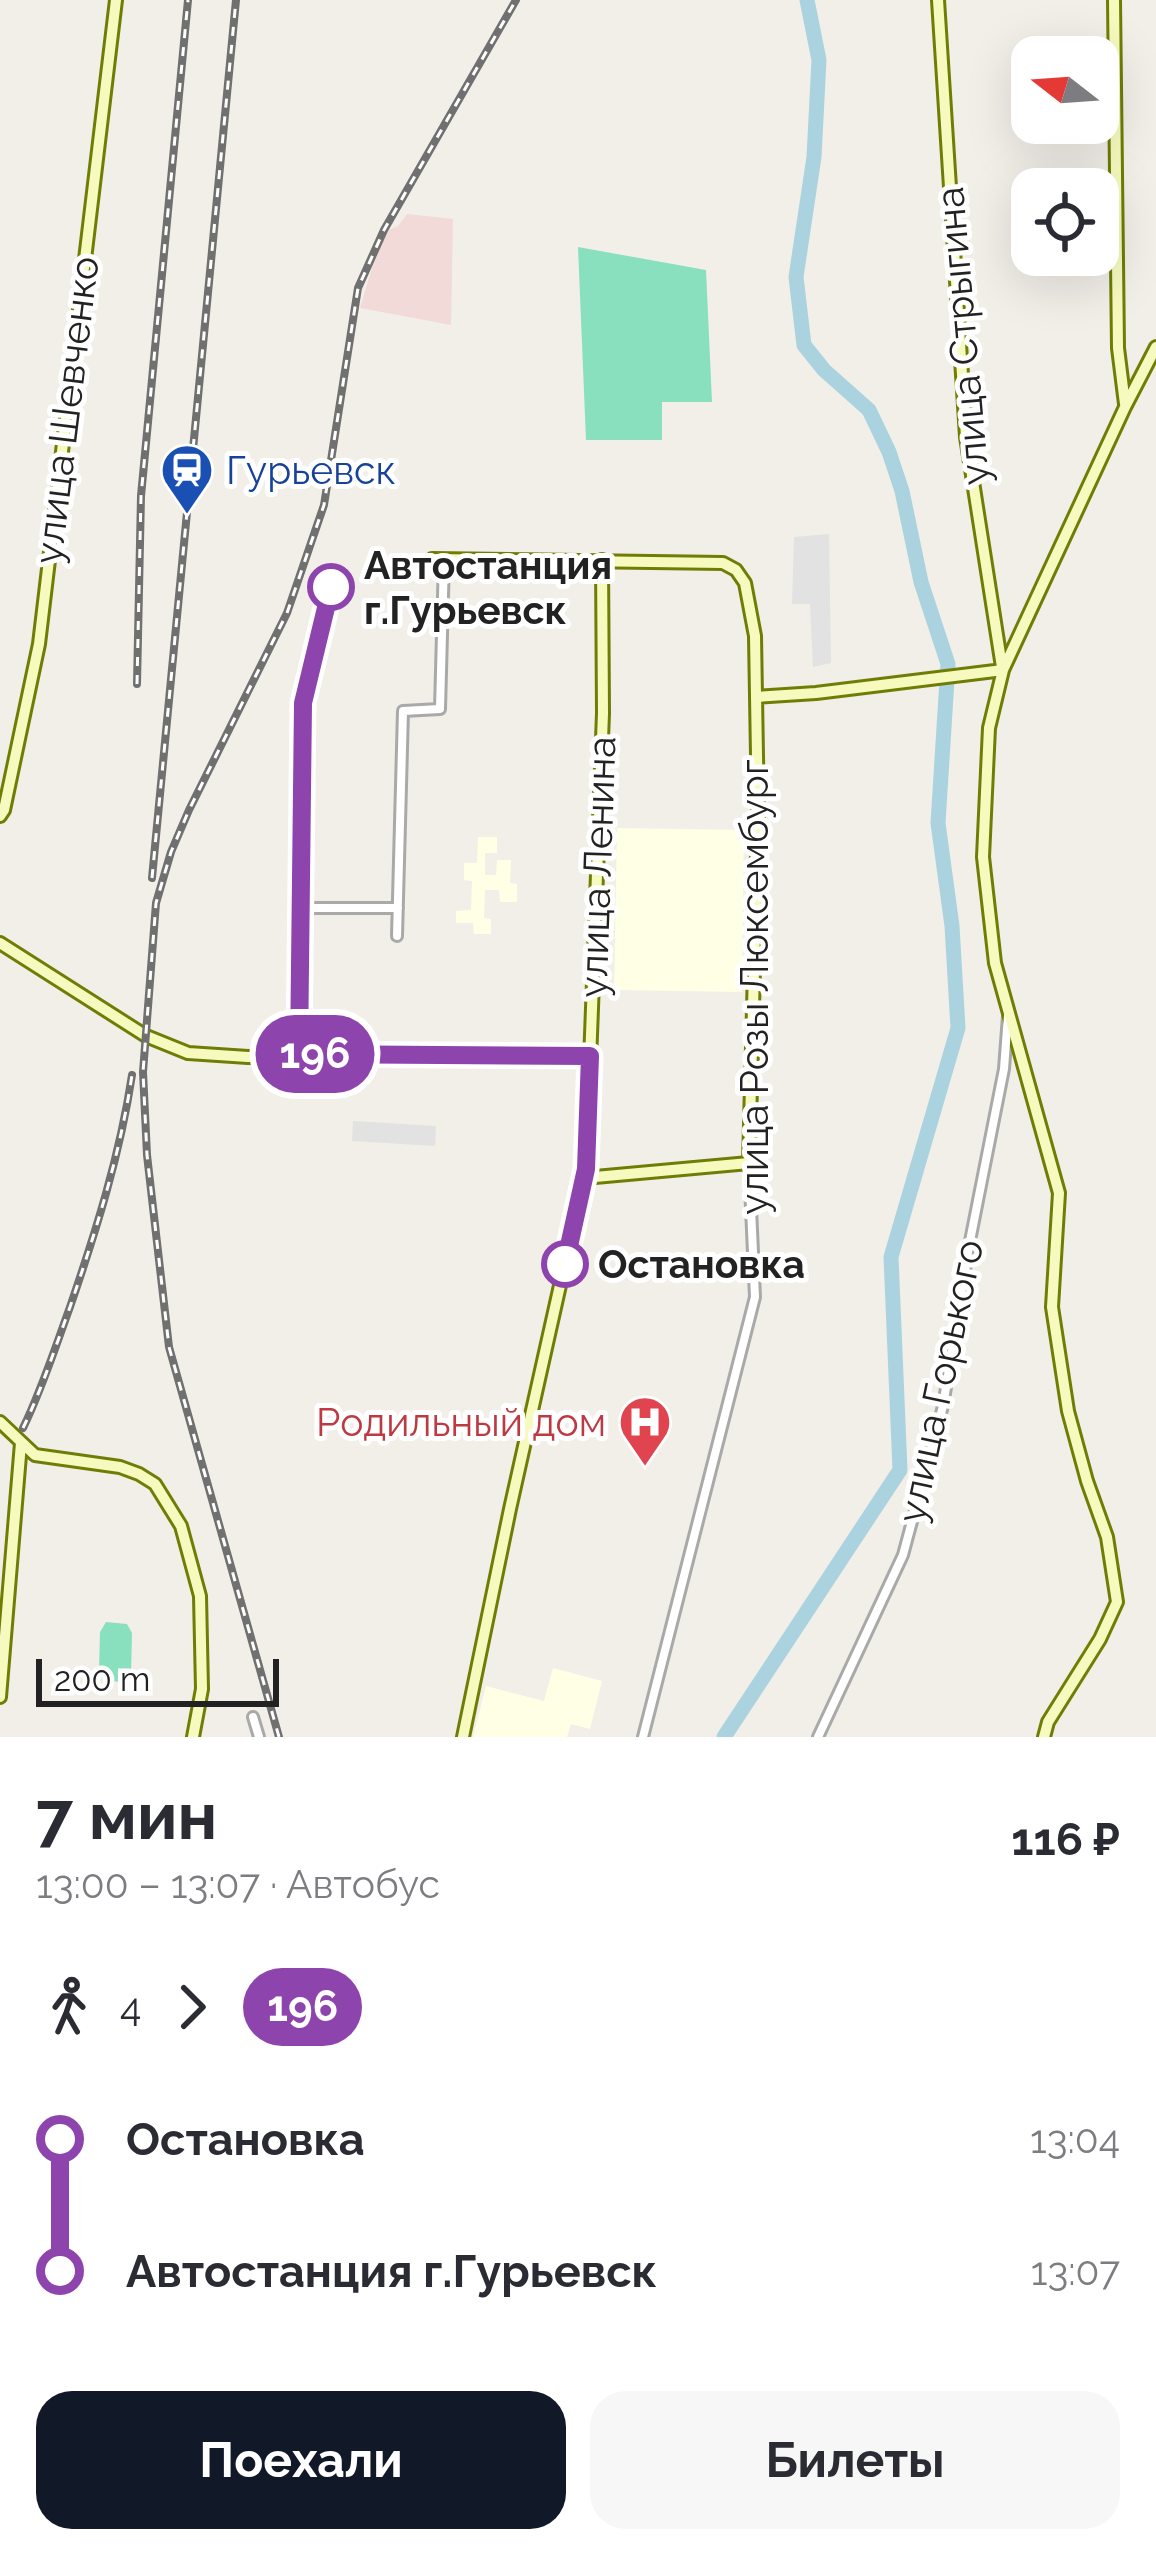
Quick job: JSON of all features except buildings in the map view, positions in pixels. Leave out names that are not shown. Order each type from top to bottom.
[{"type":"street","name":"улица Шевченко","points":[[0,816],[39,644],[116,0]]},
{"type":"street","name":"улица Стрыгина","points":[[938,0],[966,437],[1003,670]]},
{"type":"street","points":[[1114,0],[1118,347],[1125,406]]},
{"type":"street","points":[[1044,1737],[1048,1722],[1100,1639],[1117,1602],[1108,1537],[1068,1411],[1052,1306],[1059,1193],[995,963],[983,857],[988,728],[1003,670],[1156,347]]},
{"type":"street","points":[[397,936],[403,711],[440,709],[438,559],[602,560]]},
{"type":"street","name":"улица Розы Люксембург","points":[[602,560],[723,563],[745,583],[754,636],[758,815],[749,1163],[755,1297],[643,1737]]},
{"type":"street","name":"улица Ленина","points":[[463,1737],[584,1178],[603,707],[602,560]]},
{"type":"street","points":[[299,1054],[303,703],[333,580]]},
{"type":"street","points":[[756,697],[1003,670]]},
{"type":"street","points":[[301,908],[398,908]]},
{"type":"street","points":[[0,943],[146,1036],[188,1053],[590,1056]]},
{"type":"street","name":"улица Горького","points":[[818,1737],[903,1555],[943,1406],[1004,1070],[1008,1009]]},
{"type":"street","points":[[584,1178],[749,1163]]},
{"type":"street","points":[[0,1422],[35,1455],[140,1474],[155,1484],[181,1526],[200,1596],[202,1689],[194,1737]]},
{"type":"street","points":[[0,1697],[17,1440]]},
{"type":"street","points":[[253,1717],[259,1737]]},
{"type":"shaded area","points":[[407,214],[453,219],[451,325],[360,308],[388,230]]},
{"type":"shaded area","points":[[829,534],[831,663],[813,667],[810,604],[792,604],[794,537]]},
{"type":"shaded area","points":[[617,828],[744,830],[742,992],[614,990]]},
{"type":"shaded area","points":[[478,837],[497,837],[497,853],[485,853],[485,875],[496,875],[497,860],[511,860],[510,883],[517,884],[517,902],[500,902],[499,890],[485,890],[484,918],[491,919],[491,934],[474,934],[473,923],[456,923],[456,911],[471,910],[472,881],[464,880],[464,863],[477,863]]},
{"type":"shaded area","points":[[353,1121],[436,1126],[435,1146],[352,1141]]},
{"type":"shaded area","points":[[553,1668],[602,1681],[590,1729],[571,1724],[567,1737],[473,1737],[486,1686],[544,1701]]},
{"type":"green space","points":[[578,247],[706,270],[712,402],[662,402],[662,440],[586,440]]},
{"type":"green space","points":[[106,1622],[127,1624],[132,1633],[131,1676],[123,1682],[106,1681],[99,1672],[100,1632]]},
{"type":"waterway","points":[[724,1737],[900,1470],[891,1257],[958,1028],[952,926],[938,823],[948,664],[921,582],[889,452],[869,410],[804,345],[796,277],[814,157],[819,60],[807,0]]},
{"type":"railway","points":[[137,684],[141,496],[188,0]]},
{"type":"railway","points":[[152,878],[236,0]]},
{"type":"railway","points":[[279,1737],[169,1347],[147,1155],[143,1072],[156,903],[189,810],[287,613],[324,505],[358,288],[384,230],[516,0]]},
{"type":"railway","points":[[23,1428],[98,1221],[132,1075]]},
{"type":"bus line","name":"196","points":[[331,587],[303,703],[299,1054],[590,1056],[586,1169],[565,1264]]},
{"type":"place","name":"Гурьевск","points":[[187,516]]},
{"type":"place","name":"Автостанция г.Гурьевск","points":[[331,587]]},
{"type":"place","name":"Остановка","points":[[565,1264]]},
{"type":"place","name":"Родильный дом","points":[[645,1468]]}]
